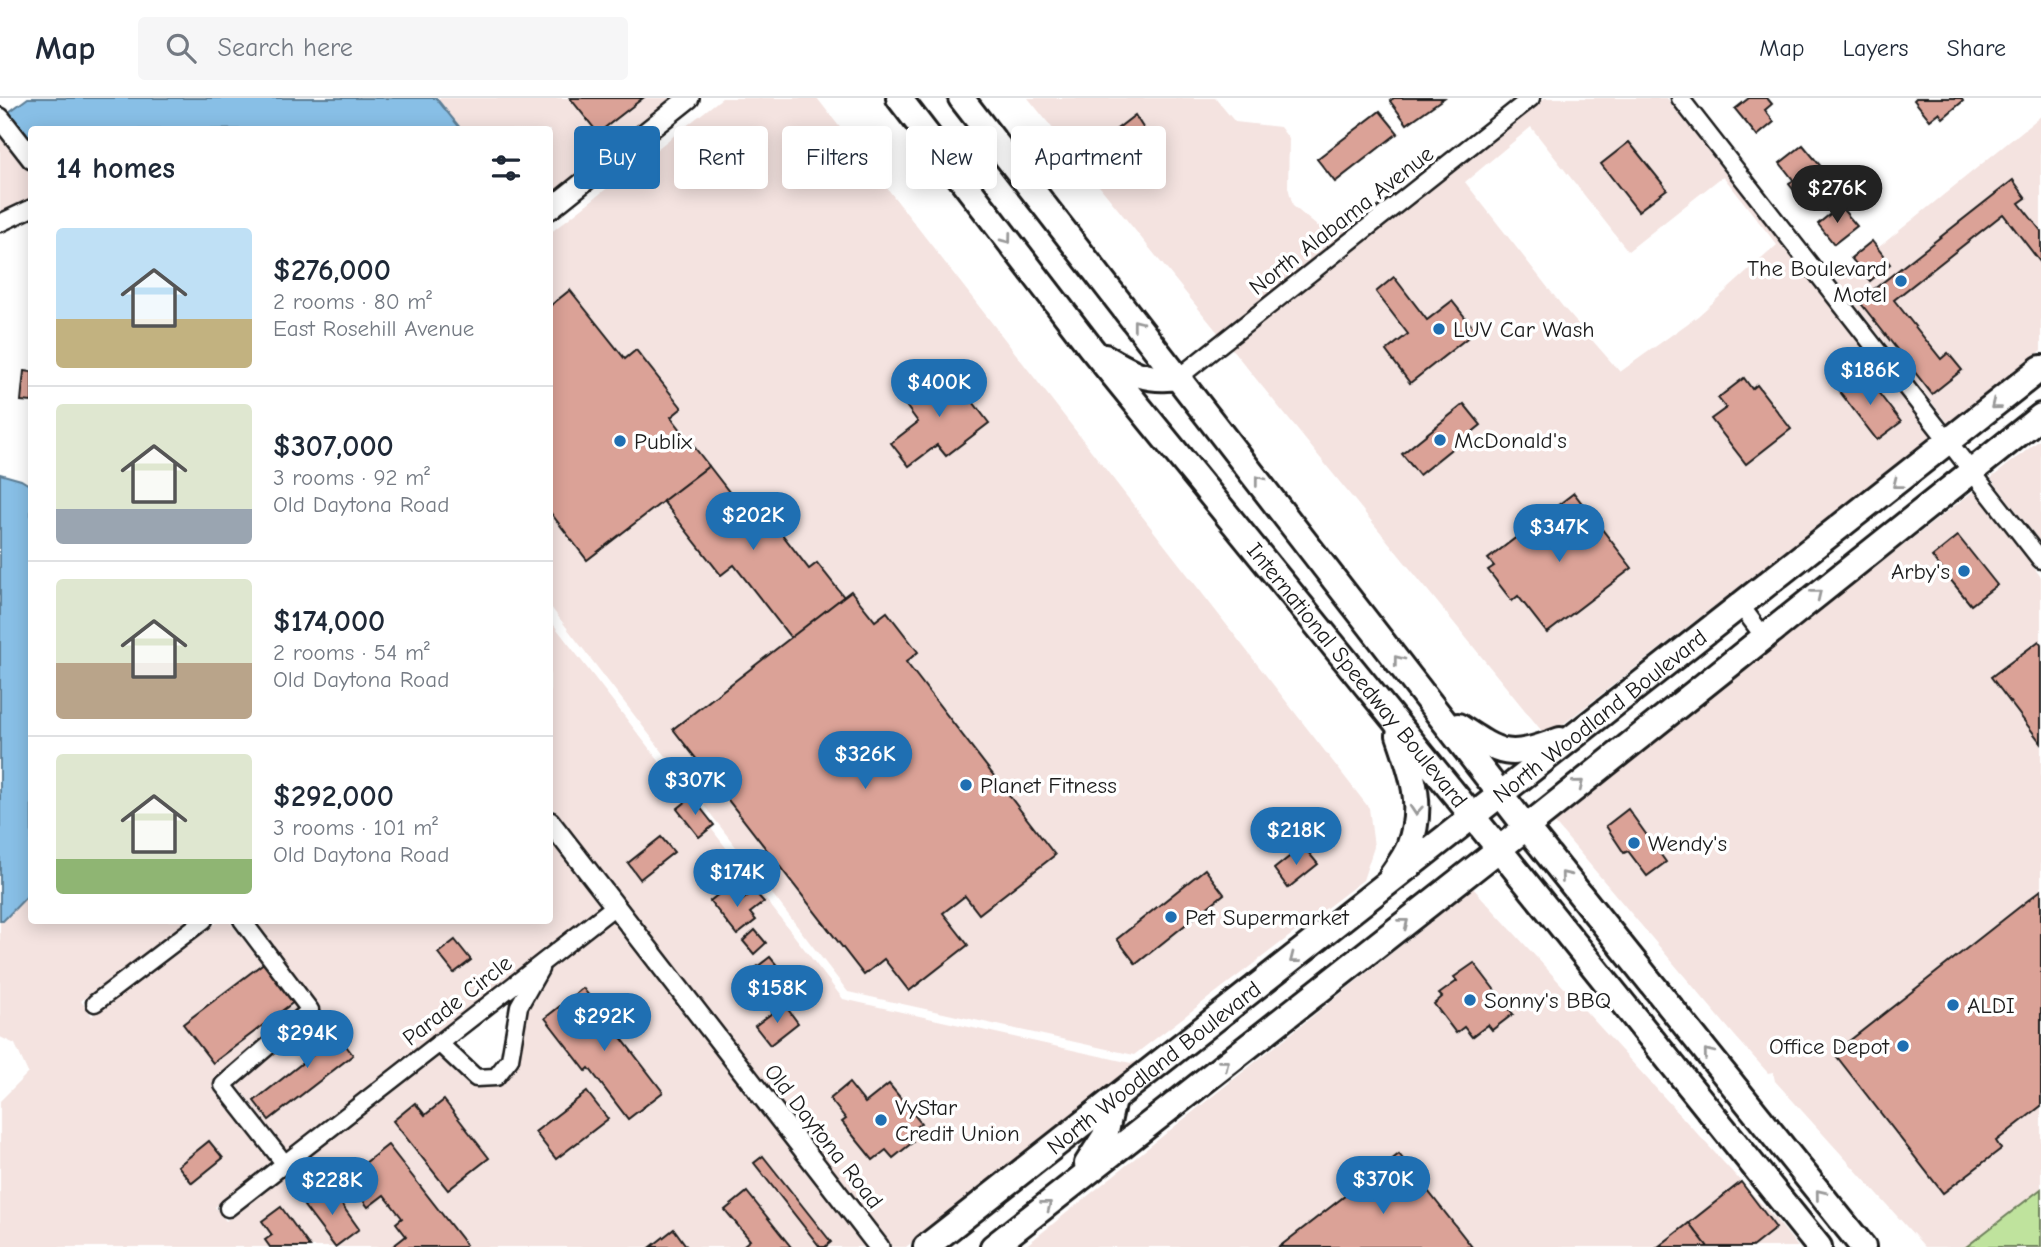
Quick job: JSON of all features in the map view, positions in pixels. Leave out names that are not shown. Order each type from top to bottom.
[{"type":"main road","name":"International Speedway Boulevard","points":[[899,98],[1091,348],[1819,1247]]},
{"type":"main road","name":"International Speedway Boulevard","points":[[961,98],[1526,827],[1863,1247]]},
{"type":"main road","points":[[1091,348],[1132,373],[1158,380],[1179,377]]},
{"type":"main road","name":"North Woodland Boulevard","points":[[931,1245],[2041,368]]},
{"type":"main road","name":"North Woodland Boulevard","points":[[993,1247],[2041,416]]},
{"type":"main road","points":[[1440,713],[1490,747],[1504,752],[1528,751],[1577,733]]},
{"type":"main road","points":[[1386,886],[1409,847],[1417,812],[1416,784],[1394,721]]},
{"type":"main road","points":[[1600,977],[1628,955]]},
{"type":"main road","points":[[1075,1182],[1105,1136],[1113,1100]]},
{"type":"main road","points":[[1732,1141],[1751,1106]]},
{"type":"street","points":[[553,207],[689,98]]},
{"type":"street","name":"North Alabama Avenue","points":[[1179,377],[1531,98]]},
{"type":"street","points":[[1679,98],[2041,560]]},
{"type":"street","points":[[0,118],[28,154]]},
{"type":"street","points":[[0,223],[28,210]]},
{"type":"street","points":[[1741,606],[1764,637]]},
{"type":"street","name":"Old Daytona Road","points":[[553,826],[879,1247]]},
{"type":"street","name":"Parade Circle","points":[[228,1208],[615,906]]},
{"type":"street","points":[[95,1003],[199,924]]},
{"type":"street","points":[[245,924],[310,1010],[223,1085],[285,1164]]},
{"type":"street","points":[[439,1043],[476,1078],[496,1077],[510,1059],[519,1006],[545,960]]},
{"type":"shaded area","points":[[436,98],[675,98],[640,126],[574,126],[574,178],[553,195],[553,126],[459,126]]},
{"type":"shaded area","points":[[722,98],[817,98],[839,126],[782,126],[782,189],[888,189],[1369,808],[1374,847],[1363,880],[1134,1055],[848,992],[553,610],[553,231],[606,189],[660,189],[660,147],[674,136],[674,189],[768,189],[768,126],[686,126]]},
{"type":"shaded area","points":[[1028,98],[1215,98],[1235,122],[1280,127],[1289,139],[1288,187],[1293,206],[1317,226],[1364,220],[1219,334],[1102,189],[1166,189],[1166,126],[1051,126]]},
{"type":"shaded area","points":[[1545,98],[1667,98],[1932,436],[1553,732],[1545,735],[1231,348]],"holes":[[[1531,127],[1628,251],[1723,176],[1777,245],[1698,316],[1620,372],[1563,307],[1465,182]]]},
{"type":"shaded area","points":[[2041,116],[2041,351],[1948,423],[1837,281]]},
{"type":"shaded area","points":[[0,134],[28,171],[28,200],[0,213]]},
{"type":"shaded area","points":[[2041,439],[2041,543],[1991,478]]},
{"type":"shaded area","points":[[1975,490],[2041,577],[2041,1189],[1966,1247],[1925,1247],[1775,1081],[1773,1072],[1768,1073],[1735,1036],[1553,821],[1589,789]]},
{"type":"shaded area","points":[[553,624],[843,999],[1131,1063],[1138,1061],[1180,1030],[906,1247],[892,1247],[553,809]]},
{"type":"shaded area","points":[[553,843],[601,905],[545,949],[542,948],[538,955],[287,1150],[237,1085],[316,1016],[318,1004],[257,924],[553,924]]},
{"type":"shaded area","points":[[1473,888],[1798,1247],[1024,1247]]},
{"type":"shaded area","points":[[28,894],[28,924],[185,924],[81,1001],[92,1016],[215,924],[231,924],[297,1009],[217,1078],[215,1091],[271,1163],[215,1207],[226,1221],[438,1056],[468,1085],[475,1088],[495,1086],[503,1082],[520,1060],[528,1008],[553,966],[612,919],[866,1247],[0,1247],[0,1101],[28,1073],[15,1044],[0,1037],[0,921]]},
{"type":"green space","points":[[2041,1189],[2041,1247],[1966,1247]]},
{"type":"water","points":[[28,98],[436,98],[459,126],[28,126],[28,138],[9,112]]},
{"type":"water","points":[[0,474],[28,484],[28,895],[0,921]]},
{"type":"building","points":[[570,98],[643,98],[607,126],[592,126]]},
{"type":"building","points":[[1394,98],[1444,98],[1407,124],[1390,101]]},
{"type":"building","points":[[1749,98],[1767,98],[1772,104],[1765,110],[1774,122],[1757,136],[1735,109]]},
{"type":"building","points":[[1961,98],[1963,101],[1943,118],[1939,113],[1930,120],[1914,100]]},
{"type":"building","points":[[1380,111],[1398,133],[1335,182],[1317,159]]},
{"type":"building","points":[[1135,115],[1142,126],[1121,126]]},
{"type":"building","points":[[1629,142],[1667,189],[1638,211],[1601,164]]},
{"type":"building","points":[[1803,145],[1828,175],[1800,198],[1789,184],[1794,181],[1780,163]]},
{"type":"building","name":"The Boulevard Motel","points":[[2013,180],[2026,198],[2019,203],[2041,231],[2041,263],[2003,214],[1894,300],[1941,359],[1948,353],[1962,370],[1932,394],[1859,301]]},
{"type":"building","points":[[1840,206],[1857,226],[1834,244],[1818,224]]},
{"type":"building","points":[[1872,241],[1890,264],[1870,281],[1851,258]]},
{"type":"building","name":"LUV Car Wash","points":[[1394,277],[1427,320],[1452,301],[1476,331],[1410,383],[1386,351],[1408,334],[1376,292]]},
{"type":"building","name":"Publix","points":[[570,290],[625,359],[636,350],[682,408],[671,417],[709,466],[587,560],[553,516],[553,304]]},
{"type":"building","points":[[948,369],[989,423],[946,456],[937,445],[909,466],[891,443],[918,422],[904,403]]},
{"type":"building","points":[[24,371],[28,372],[28,402],[21,401]]},
{"type":"building","points":[[1864,374],[1901,422],[1877,440],[1840,392]]},
{"type":"building","points":[[1744,378],[1752,389],[1757,385],[1791,429],[1746,464],[1711,419],[1726,408],[1718,398]]},
{"type":"building","points":[[1464,404],[1481,425],[1419,475],[1402,454]]},
{"type":"building","points":[[709,466],[737,502],[744,496],[773,533],[778,529],[809,569],[817,563],[844,597],[791,638],[734,565],[721,575],[663,501]]},
{"type":"building","points":[[1574,493],[1632,568],[1547,633],[1518,596],[1512,601],[1488,570],[1494,566],[1488,559]]},
{"type":"building","name":"Arby's","points":[[1958,536],[1997,585],[1971,605],[1932,557]]},
{"type":"building","points":[[851,591],[875,621],[887,612],[918,652],[906,662],[1055,855],[979,914],[965,896],[943,913],[968,945],[909,991],[884,959],[864,975],[673,729]]},
{"type":"building","points":[[2039,641],[2041,644],[2041,743],[1991,677]]},
{"type":"building","points":[[692,797],[714,825],[699,837],[677,809]]},
{"type":"building","name":"Wendy's","points":[[1628,809],[1666,862],[1647,876],[1628,851],[1624,853],[1606,826]]},
{"type":"building","points":[[661,837],[674,852],[640,879],[628,863]]},
{"type":"building","points":[[1303,846],[1318,864],[1288,888],[1274,869]]},
{"type":"building","name":"Pet Supermarket","points":[[1205,869],[1224,894],[1136,964],[1117,939]]},
{"type":"building","points":[[729,886],[741,901],[754,891],[764,902],[750,913],[756,920],[737,935],[710,901]]},
{"type":"building","points":[[2041,890],[2041,1106],[1996,1141],[2001,1149],[1943,1193],[1834,1053]]},
{"type":"building","points":[[755,930],[766,943],[754,954],[743,941]]},
{"type":"building","points":[[455,940],[471,960],[454,973],[438,953]]},
{"type":"building","points":[[770,957],[785,975],[754,999],[740,980]]},
{"type":"building","points":[[265,962],[295,1001],[213,1063],[183,1024]]},
{"type":"building","name":"Sonny's BBQ","points":[[1474,963],[1513,1014],[1492,1030],[1488,1025],[1472,1037],[1464,1027],[1456,1033],[1434,1004],[1442,997],[1439,994],[1457,981],[1454,977]]},
{"type":"building","points":[[583,988],[663,1092],[628,1119],[589,1068],[586,1071],[545,1018]]},
{"type":"building","points":[[784,1004],[798,1023],[770,1045],[755,1026]]},
{"type":"building","points":[[320,1012],[353,1055],[269,1120],[254,1101],[324,1046],[306,1023]]},
{"type":"building","name":"VyStar Credit Union","points":[[849,1083],[865,1103],[889,1084],[921,1123],[907,1134],[913,1142],[893,1158],[886,1150],[873,1160],[842,1122],[846,1119],[830,1099]]},
{"type":"building","points":[[587,1092],[608,1119],[556,1159],[535,1132]]},
{"type":"building","points":[[444,1100],[489,1158],[448,1190],[393,1121],[415,1103],[425,1115]]},
{"type":"building","points":[[209,1141],[223,1158],[192,1183],[178,1166]]},
{"type":"building","points":[[388,1145],[466,1245],[464,1247],[392,1247],[406,1236],[396,1223],[402,1218],[384,1195],[368,1207],[346,1178]]},
{"type":"building","points":[[1399,1154],[1472,1247],[1279,1247]]},
{"type":"building","points":[[763,1156],[831,1242],[825,1247],[820,1247],[754,1163]]},
{"type":"building","points":[[1741,1182],[1776,1228],[1752,1247],[1708,1247],[1689,1223]]},
{"type":"building","points":[[330,1188],[359,1229],[335,1247],[304,1206]]},
{"type":"building","points":[[747,1192],[791,1247],[745,1247],[750,1240],[725,1210]]},
{"type":"building","points":[[281,1207],[310,1247],[270,1247],[265,1240],[272,1235],[262,1221]]},
{"type":"building","points":[[1689,1223],[1708,1247],[1658,1247]]},
{"type":"building","points":[[674,1229],[687,1247],[651,1247]]},
{"type":"place","name":"The Boulevard Motel","points":[[1901,281]]},
{"type":"place","name":"LUV Car Wash","points":[[1439,329]]},
{"type":"place","name":"McDonald's","points":[[1440,440]]},
{"type":"place","name":"Publix","points":[[620,441]]},
{"type":"place","name":"Arby's","points":[[1964,571]]},
{"type":"place","name":"Planet Fitness","points":[[966,785]]},
{"type":"place","name":"Wendy's","points":[[1634,843]]},
{"type":"place","name":"Pet Supermarket","points":[[1171,917]]},
{"type":"place","name":"Sonny's BBQ","points":[[1470,1000]]},
{"type":"place","name":"ALDI","points":[[1953,1005]]},
{"type":"place","name":"Office Depot","points":[[1903,1046]]},
{"type":"place","name":"VyStar Credit Union","points":[[881,1120]]}]
